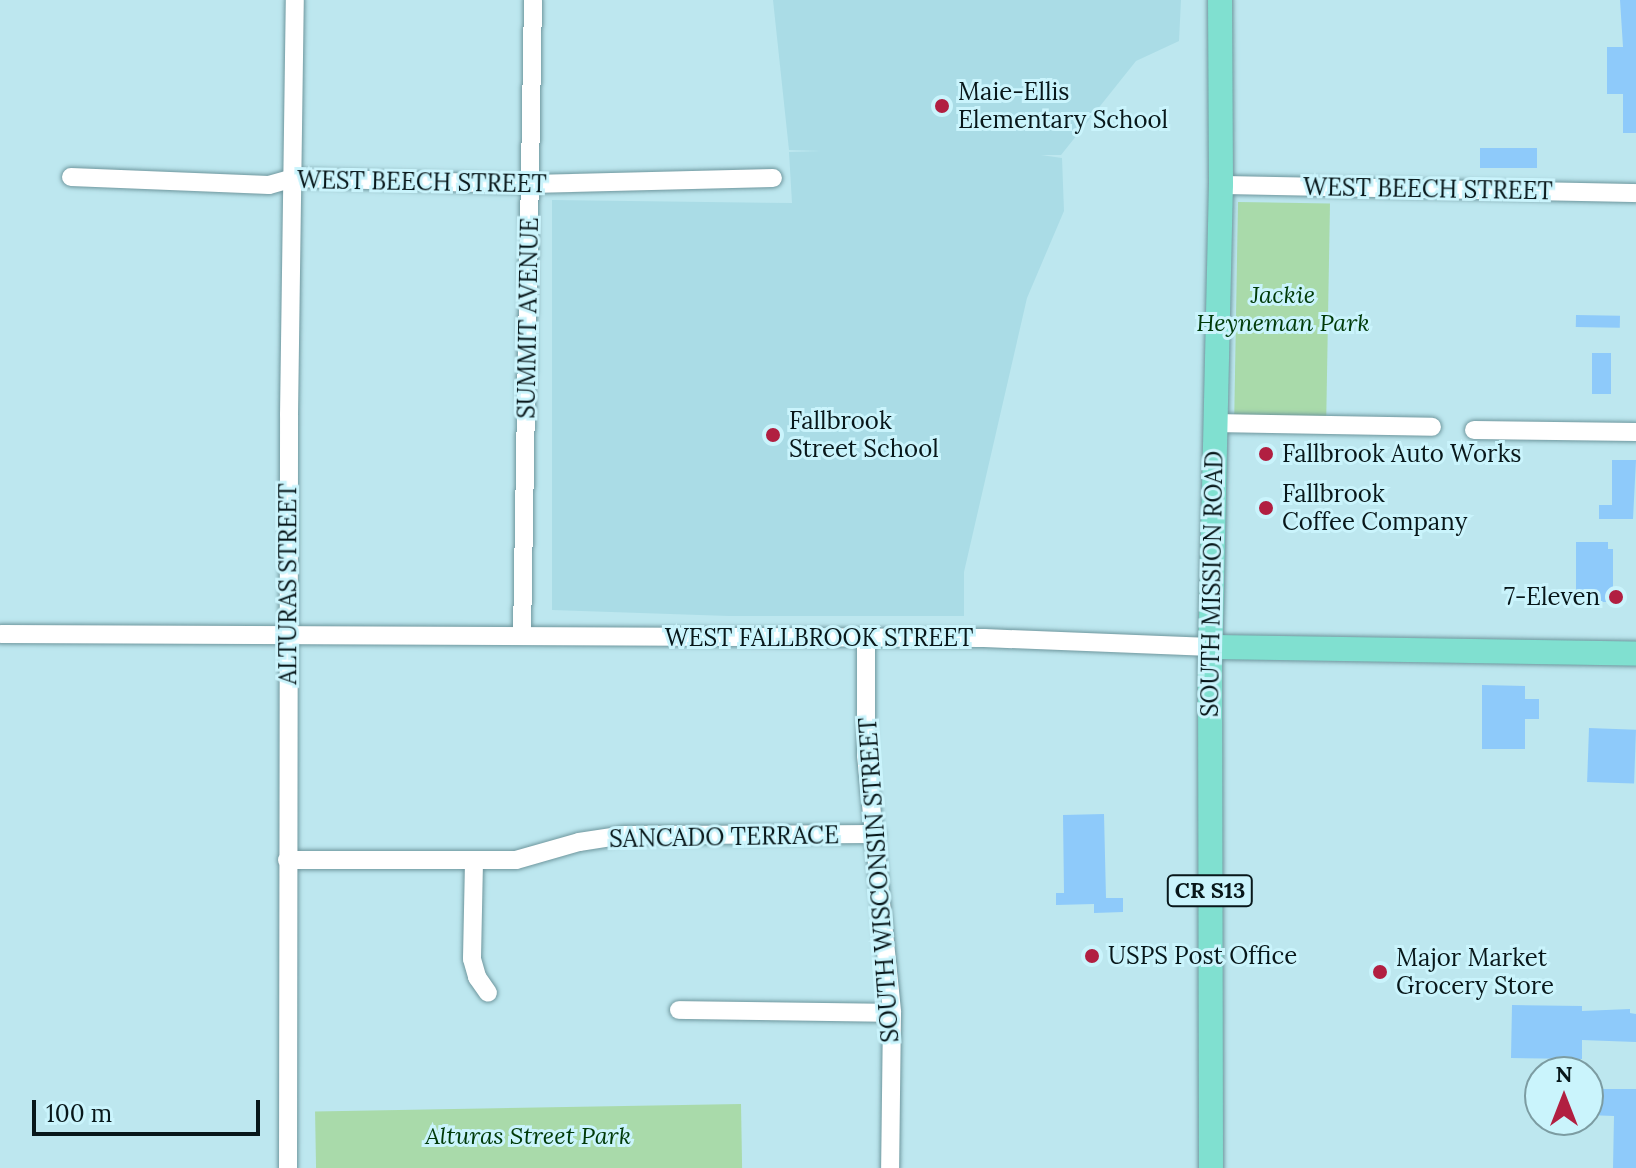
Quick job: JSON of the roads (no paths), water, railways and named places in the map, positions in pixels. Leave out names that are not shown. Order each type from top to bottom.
[{"type":"main road","name":"SOUTH MISSION ROAD","points":[[1211,1168],[1211,647],[1213,423],[1221,185],[1220,0]]},
{"type":"main road","name":"WEST FALLBROOK STREET","points":[[1211,647],[1636,654]]},
{"type":"street","name":"ALTURAS STREET","points":[[288,1168],[287,860],[295,0]]},
{"type":"street","name":"SUMMIT AVENUE","points":[[522,635],[533,0]]},
{"type":"street","name":"WEST BEECH STREET","points":[[71,177],[269,185],[294,178],[530,184],[773,178]]},
{"type":"street","name":"WEST BEECH STREET","points":[[1221,185],[1636,193]]},
{"type":"street","points":[[1213,423],[1432,427]]},
{"type":"street","points":[[1474,430],[1636,432]]},
{"type":"street","name":"WEST FALLBROOK STREET","points":[[1,634],[984,638],[1211,647]]},
{"type":"street","name":"SOUTH WISCONSIN STREET","points":[[866,639],[866,755],[892,1013],[890,1168]]},
{"type":"street","name":"SANCADO TERRACE","points":[[287,860],[474,862],[516,860],[579,842],[625,835],[876,834]]},
{"type":"street","points":[[474,862],[472,959],[477,977],[488,993]]},
{"type":"street","points":[[679,1010],[892,1013]]},
{"type":"place","name":"Maie-Ellis Elementary School","points":[[942,106]]},
{"type":"place","name":"Fallbrook Street School","points":[[773,435]]},
{"type":"place","name":"Fallbrook Auto Works","points":[[1266,454]]},
{"type":"place","name":"Fallbrook Coffee Company","points":[[1266,508]]},
{"type":"place","name":"7-Eleven","points":[[1616,597]]},
{"type":"place","name":"USPS Post Office","points":[[1092,956]]},
{"type":"place","name":"Major Market Grocery Store","points":[[1380,972]]},
{"type":"park label","name":"Jackie Heyneman Park","points":[[1283,309]]},
{"type":"park label","name":"Alturas Street Park","points":[[528,1136]]}]
